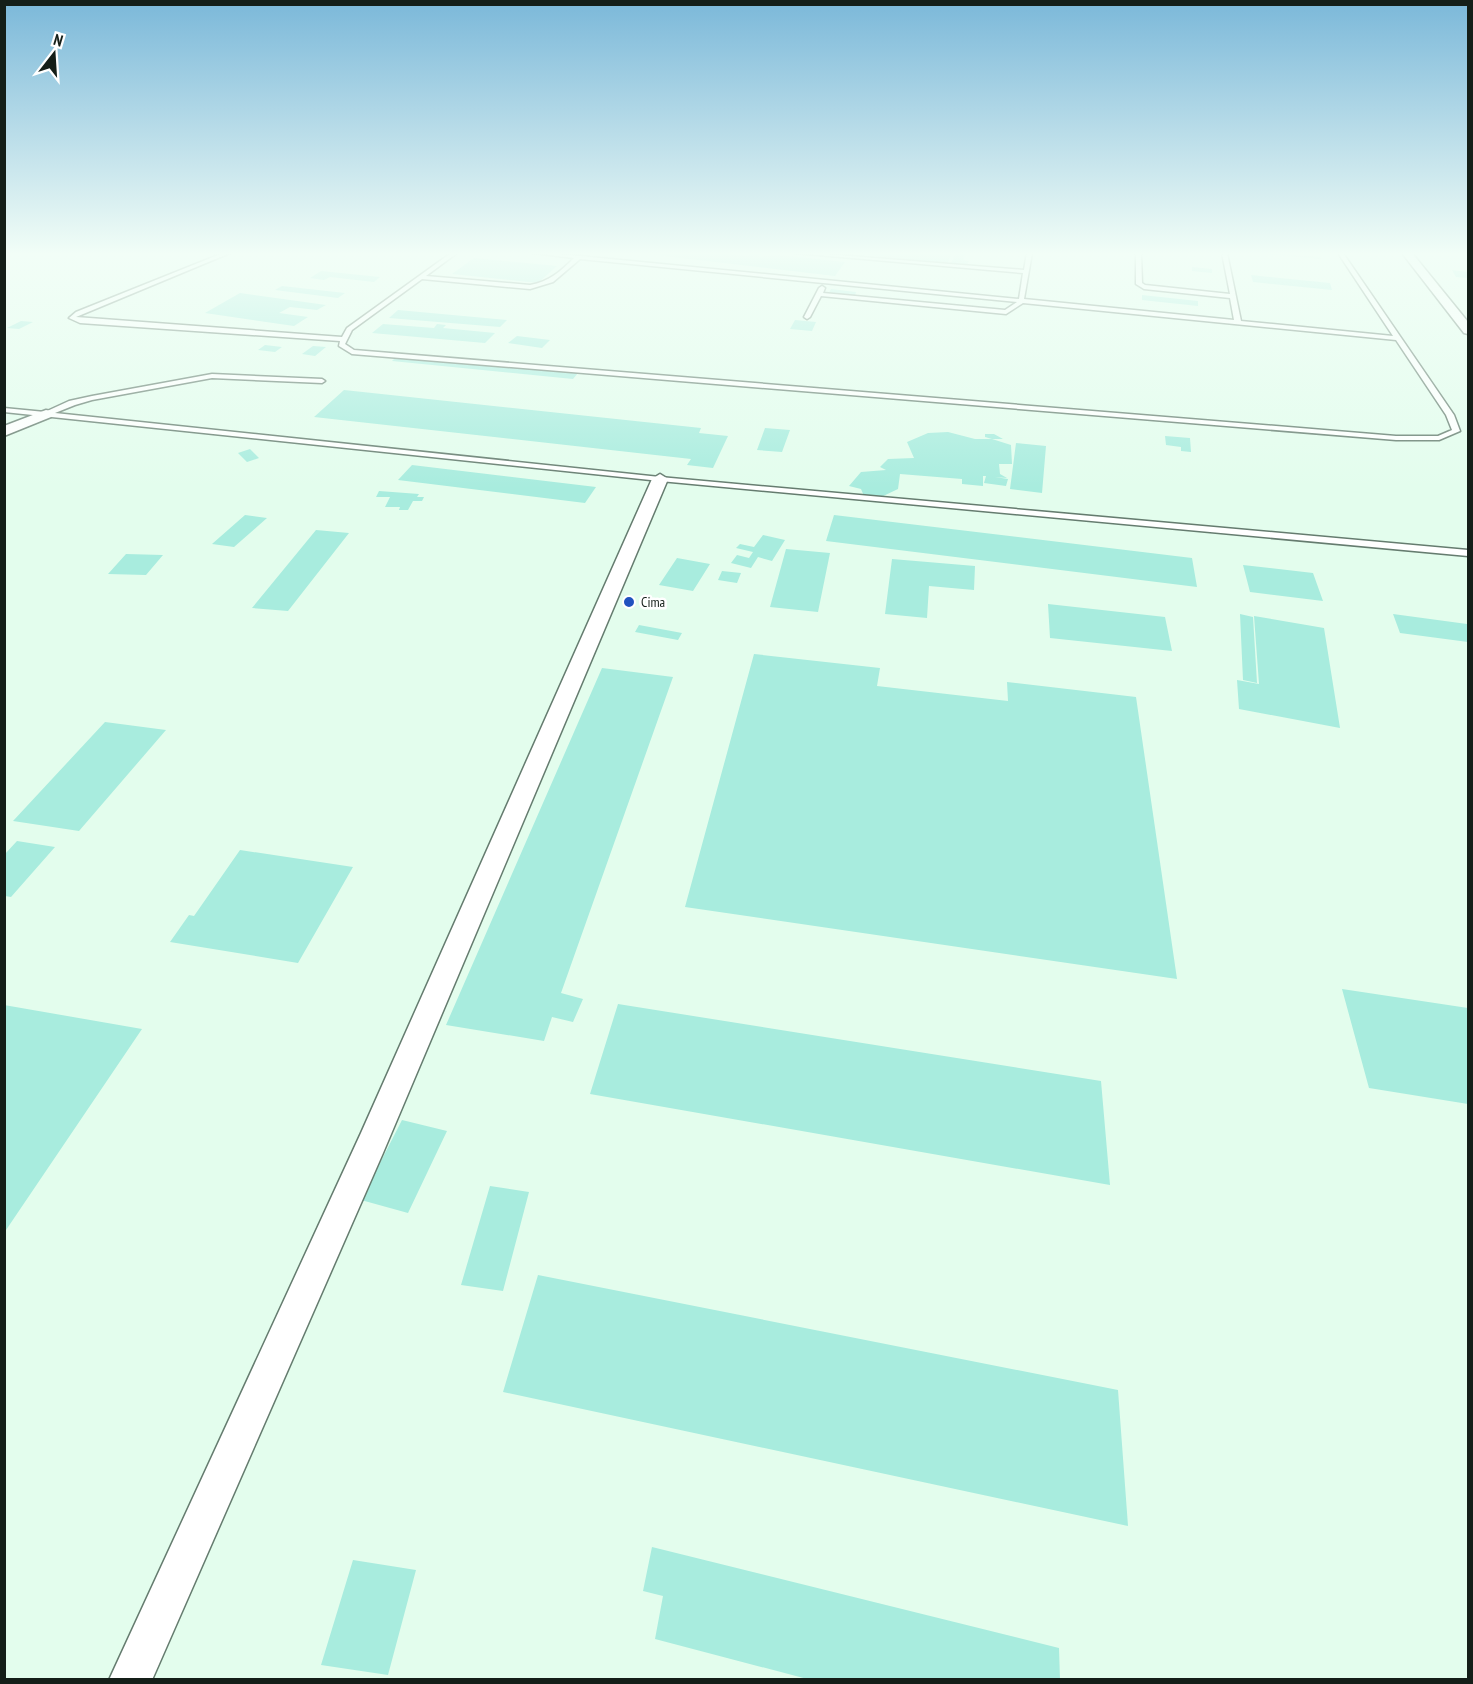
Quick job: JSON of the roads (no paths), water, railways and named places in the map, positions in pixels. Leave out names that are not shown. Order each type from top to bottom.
[{"type":"street","points":[[4,432],[46,414]]},
{"type":"street","points":[[130,1680],[372,1143],[660,479]]},
{"type":"lane","points":[[235,332],[344,339]]},
{"type":"lane","points":[[348,332],[341,345],[352,352],[1396,438],[1439,438],[1456,431],[1450,415],[1394,332]]},
{"type":"lane","points":[[1330,332],[1398,338]]},
{"type":"lane","points":[[46,414],[72,403],[92,398],[212,376],[322,381]]},
{"type":"lane","points":[[4,410],[660,479],[1468,553]]},
{"type":"place","name":"Cima","points":[[629,602]]}]
